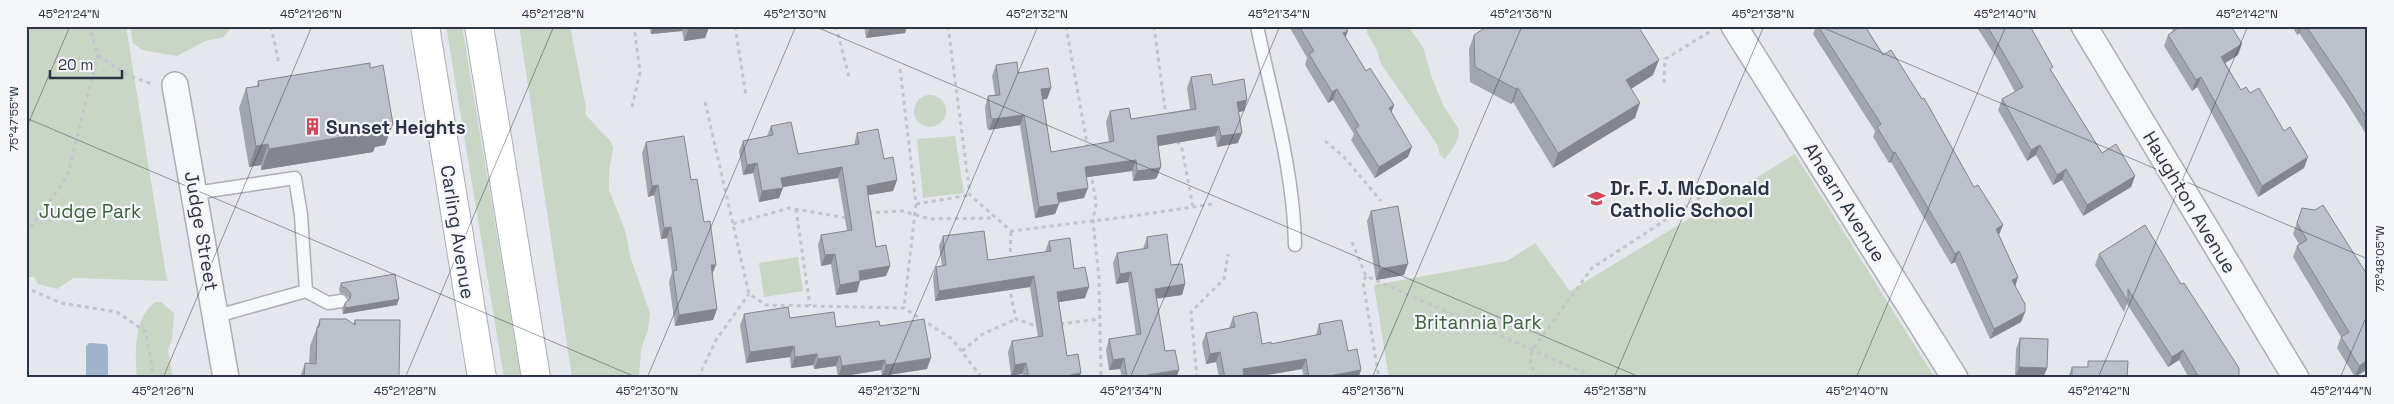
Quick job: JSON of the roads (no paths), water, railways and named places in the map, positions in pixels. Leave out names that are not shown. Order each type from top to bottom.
[{"type":"main road","name":"Carling Avenue","points":[[425,26],[482,378]]},
{"type":"main road","points":[[479,26],[536,378]]},
{"type":"street","name":"Ahearn Avenue","points":[[1734,26],[1955,378]]},
{"type":"street","name":"Haughton Avenue","points":[[2084,26],[2296,378]]},
{"type":"street","name":"Judge Street","points":[[175,85],[196,194],[226,378]]},
{"type":"lane","points":[[1257,26],[1290,189],[1295,245]]},
{"type":"lane","points":[[196,194],[295,178],[301,215],[306,291]]},
{"type":"lane","points":[[217,316],[306,291],[328,303],[341,301]]},
{"type":"water","points":[[89,343],[106,344],[108,347],[108,378],[86,378],[86,346]]},
{"type":"place","name":"Sunset Heights","points":[[312,127]]},
{"type":"place","name":"Dr. F. J. McDonald Catholic School","points":[[1596,199]]},
{"type":"park label","name":"Judge Park","points":[[90,211]]},
{"type":"park label","name":"Britannia Park","points":[[1478,322]]}]
